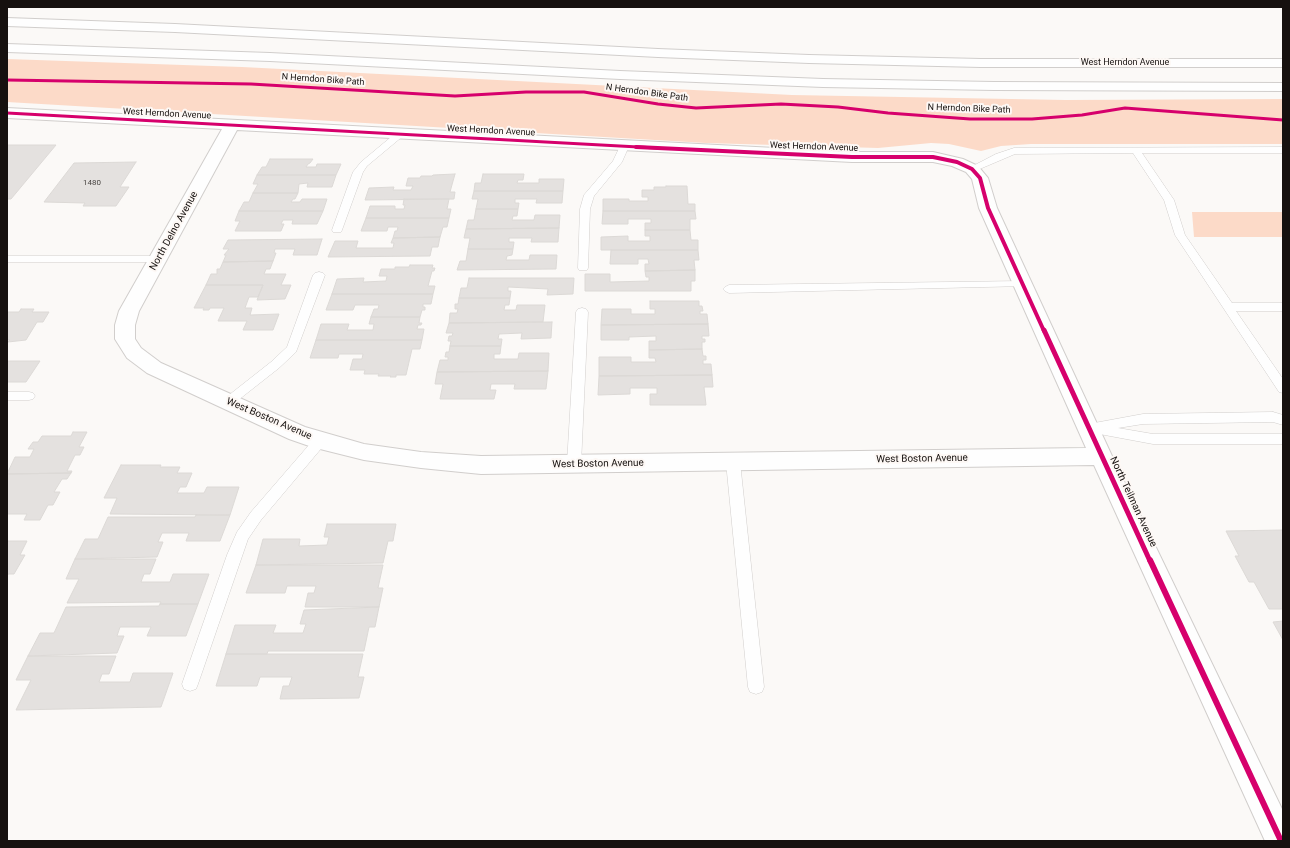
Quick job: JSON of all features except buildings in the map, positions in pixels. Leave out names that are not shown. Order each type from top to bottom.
[{"type":"main road","name":"West Herndon Avenue","points":[[7,22],[175,28],[658,53],[809,59],[981,63],[1283,63]]},
{"type":"main road","points":[[7,48],[255,56],[620,75],[823,83],[994,86],[1283,87]]},
{"type":"main road","name":"West Herndon Avenue","points":[[7,113],[852,157],[933,157],[957,162],[972,169]]},
{"type":"main road","name":"North Delno Avenue","points":[[124,339],[125,325],[129,311],[232,125]]},
{"type":"main road","name":"North Teilman Avenue","points":[[972,169],[980,178],[988,208],[1281,841]]},
{"type":"main road","name":"West Boston Avenue","points":[[124,339],[134,353],[154,368],[296,433],[320,441],[364,452],[421,460],[481,465],[1102,456]]},
{"type":"lane","points":[[336,230],[358,172],[364,164],[400,134]]},
{"type":"lane","points":[[584,268],[585,209],[589,195],[617,162],[624,146]]},
{"type":"lane","points":[[1135,150],[1169,200],[1180,235],[1283,390]]},
{"type":"lane","points":[[972,169],[999,156],[1014,151],[1283,150]]},
{"type":"lane","points":[[7,259],[158,259]]},
{"type":"lane","points":[[228,402],[275,365],[292,349],[319,275]]},
{"type":"lane","points":[[729,289],[1023,284]]},
{"type":"lane","points":[[1228,307],[1283,307]]},
{"type":"lane","points":[[574,464],[582,312]]},
{"type":"lane","points":[[7,396],[29,396]]},
{"type":"lane","points":[[1089,429],[1143,418],[1273,417],[1283,420]]},
{"type":"lane","points":[[1089,429],[1153,439],[1283,439]]},
{"type":"lane","points":[[190,684],[234,555],[242,536],[256,516],[320,441]]},
{"type":"lane","points":[[733,462],[756,688]]},
{"type":"shaded area","points":[[7,59],[242,67],[792,95],[1066,100],[1283,99],[1283,144],[1031,144],[1001,146],[981,151],[949,144],[931,143],[878,148],[706,143],[7,102]]},
{"type":"shaded area","points":[[1192,212],[1283,212],[1283,237],[1194,237]]},
{"type":"cycle path","name":"N Herndon Bike Path","points":[[7,80],[251,84],[455,96],[526,92],[584,92],[658,104],[696,108],[781,104],[838,107],[888,113],[970,119],[1032,119],[1082,115],[1125,108],[1283,120]]},
{"type":"cycle path","points":[[7,113],[852,157],[933,157],[957,162],[972,169],[980,178],[988,208],[1101,456],[1281,841]]}]
